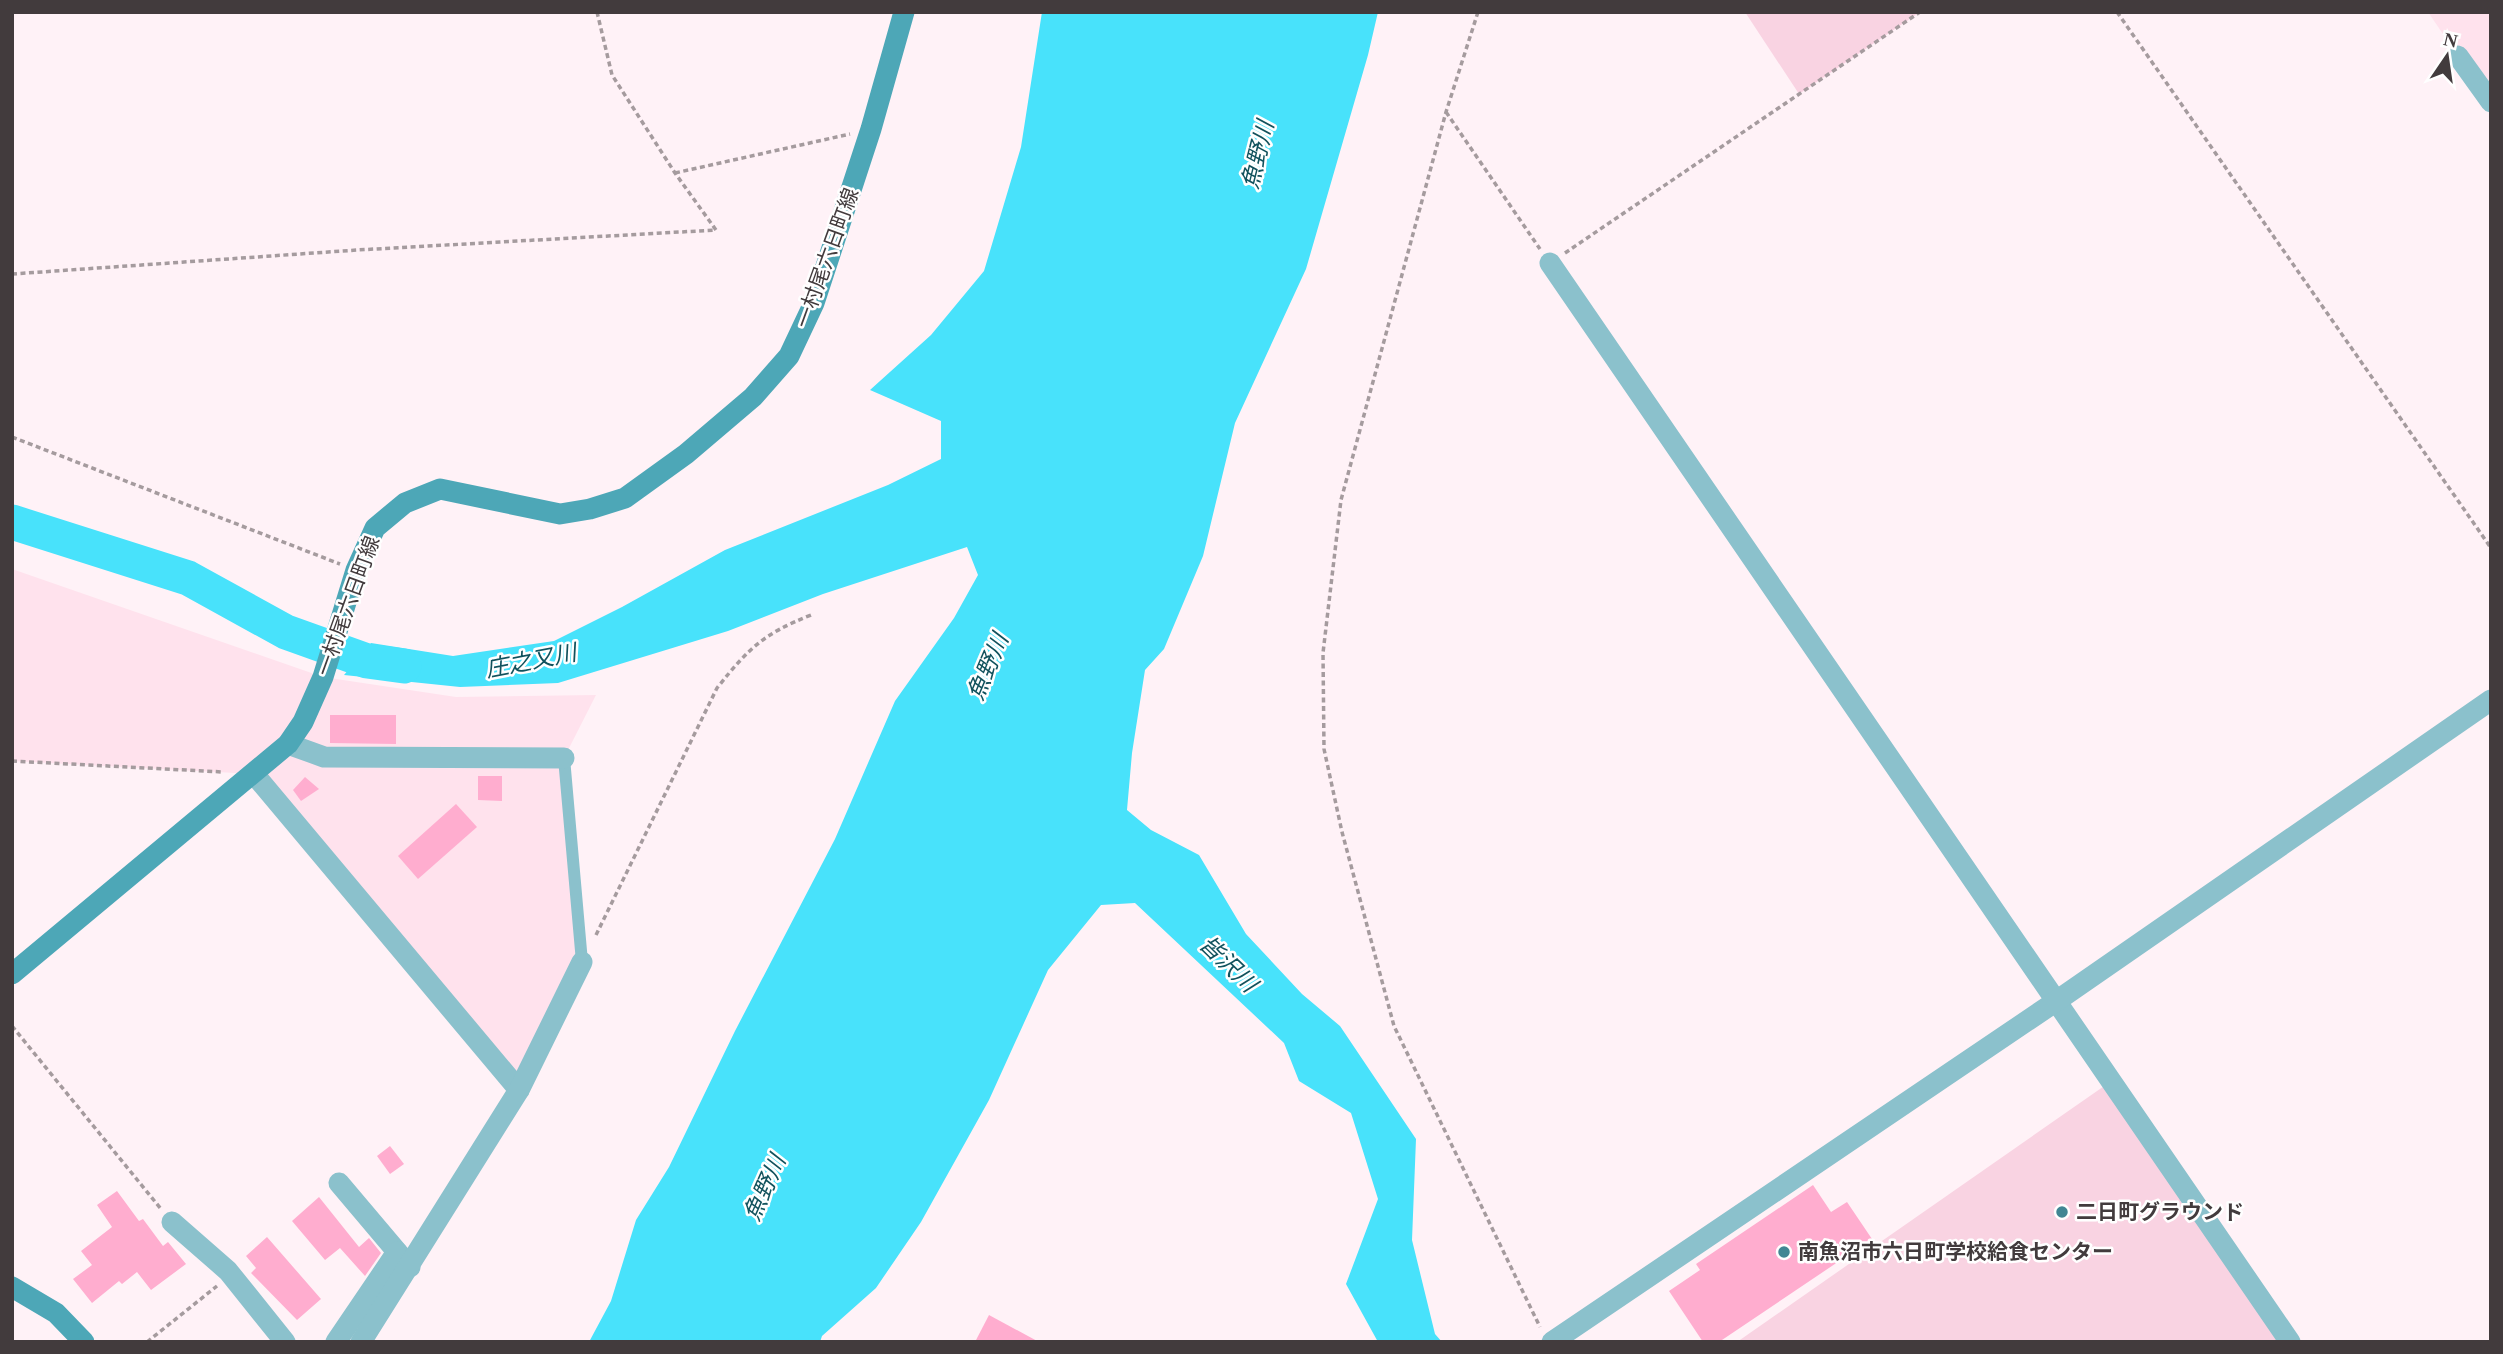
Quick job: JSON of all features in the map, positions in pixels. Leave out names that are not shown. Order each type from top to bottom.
[{"type":"main road","name":"一村尾六日町線","points":[[12,974],[288,744],[303,722],[323,677],[354,575],[375,528],[405,503],[440,489],[560,514],[590,509],[625,498],[686,454],[753,397],[789,356],[814,303],[872,130],[904,12]]},
{"type":"main road","points":[[12,1287],[56,1313],[84,1342]]},
{"type":"street","points":[[2458,56],[2491,103]]},
{"type":"street","points":[[1550,263],[2290,1342]]},
{"type":"street","points":[[1547,1336],[2055,1002],[2491,700]]},
{"type":"street","points":[[288,744],[324,757],[564,758]]},
{"type":"street","points":[[254,774],[519,1090]]},
{"type":"street","points":[[335,1342],[404,1259],[519,1090],[582,962]]},
{"type":"street","points":[[339,1183],[404,1259]]},
{"type":"street","points":[[172,1223],[228,1271],[285,1342]]},
{"type":"street","points":[[361,1342],[404,1259]]},
{"type":"lane","points":[[564,758],[582,962]]},
{"type":"path","points":[[12,274],[357,250],[716,230],[674,173],[612,75],[597,12]]},
{"type":"path","points":[[1478,12],[1446,112],[1341,499],[1323,653],[1324,749],[1342,832],[1394,1026],[1547,1336]]},
{"type":"path","points":[[1446,112],[1550,263],[1920,12]]},
{"type":"path","points":[[2117,12],[2491,548]]},
{"type":"path","points":[[674,173],[872,130]]},
{"type":"path","points":[[12,437],[354,575]]},
{"type":"path","points":[[582,962],[717,688],[746,652],[778,628],[811,615]]},
{"type":"path","points":[[12,761],[254,774]]},
{"type":"path","points":[[12,1026],[172,1223]]},
{"type":"path","points":[[147,1342],[222,1282]]},
{"type":"shaded area","points":[[1745,12],[1920,12],[1799,94]]},
{"type":"shaded area","points":[[2428,12],[2491,12],[2491,102],[2458,56]]},
{"type":"shaded area","points":[[12,569],[323,677],[456,697],[596,695],[564,758],[582,962],[519,1090],[254,774],[12,761]]},
{"type":"shaded area","name":"二日町グラウンド","points":[[2110,1082],[2290,1342],[1737,1342]]},
{"type":"water","points":[[1042,12],[1378,12],[1306,269],[1235,423],[1203,556],[1164,649],[1145,670],[1132,753],[1127,810],[1151,830],[1199,855],[1246,934],[1302,994],[1340,1026],[1416,1139],[1412,1240],[1435,1334],[1442,1342],[1378,1342],[1346,1284],[1378,1199],[1351,1113],[1299,1081],[1284,1043],[1135,903],[1101,905],[1048,970],[989,1100],[921,1222],[876,1288],[822,1336],[820,1342],[589,1342],[611,1301],[636,1220],[669,1167],[735,1031],[835,839],[895,701],[954,618],[978,575],[967,547],[823,594],[728,631],[558,683],[460,687],[344,675],[371,643],[453,656],[554,641],[725,550],[888,485],[941,459],[941,421],[870,390],[931,335],[984,271],[1021,147]]},
{"type":"building","points":[[330,715],[396,715],[396,744],[330,743]]},
{"type":"building","points":[[478,776],[502,776],[502,801],[478,800]]},
{"type":"building","points":[[305,777],[319,789],[301,801],[293,790]]},
{"type":"building","points":[[456,804],[477,827],[418,879],[398,856]]},
{"type":"building","points":[[390,1146],[404,1164],[390,1174],[377,1156]]},
{"type":"building","name":"南魚沼市六日町学校給食センター","points":[[1813,1185],[1831,1212],[1847,1202],[1872,1239],[1719,1342],[1703,1342],[1669,1291],[1700,1270],[1696,1264]]},
{"type":"building","points":[[117,1191],[139,1221],[143,1219],[163,1246],[168,1242],[186,1264],[151,1290],[137,1272],[122,1284],[119,1281],[92,1303],[73,1279],[92,1265],[81,1251],[112,1227],[97,1205]]},
{"type":"building","points":[[319,1197],[359,1247],[369,1238],[381,1253],[365,1276],[340,1248],[325,1260],[292,1221]]},
{"type":"building","points":[[267,1237],[321,1299],[297,1320],[251,1273],[256,1268],[246,1256]]},
{"type":"building","points":[[989,1315],[1039,1342],[975,1342]]},
{"type":"waterway","name":"庄之又川","points":[[12,522],[188,578],[286,632],[367,661],[404,666]]},
{"type":"place","name":"二日町グラウンド","points":[[2062,1212]]},
{"type":"place","name":"南魚沼市六日町学校給食センター","points":[[1784,1252]]},
{"type":"water label","name":"魚野川","points":[[1258,155]]},
{"type":"water label","name":"魚野川","points":[[988,667]]},
{"type":"water label","name":"皆沢川","points":[[1228,964]]},
{"type":"water label","name":"魚野川","points":[[765,1188]]}]
